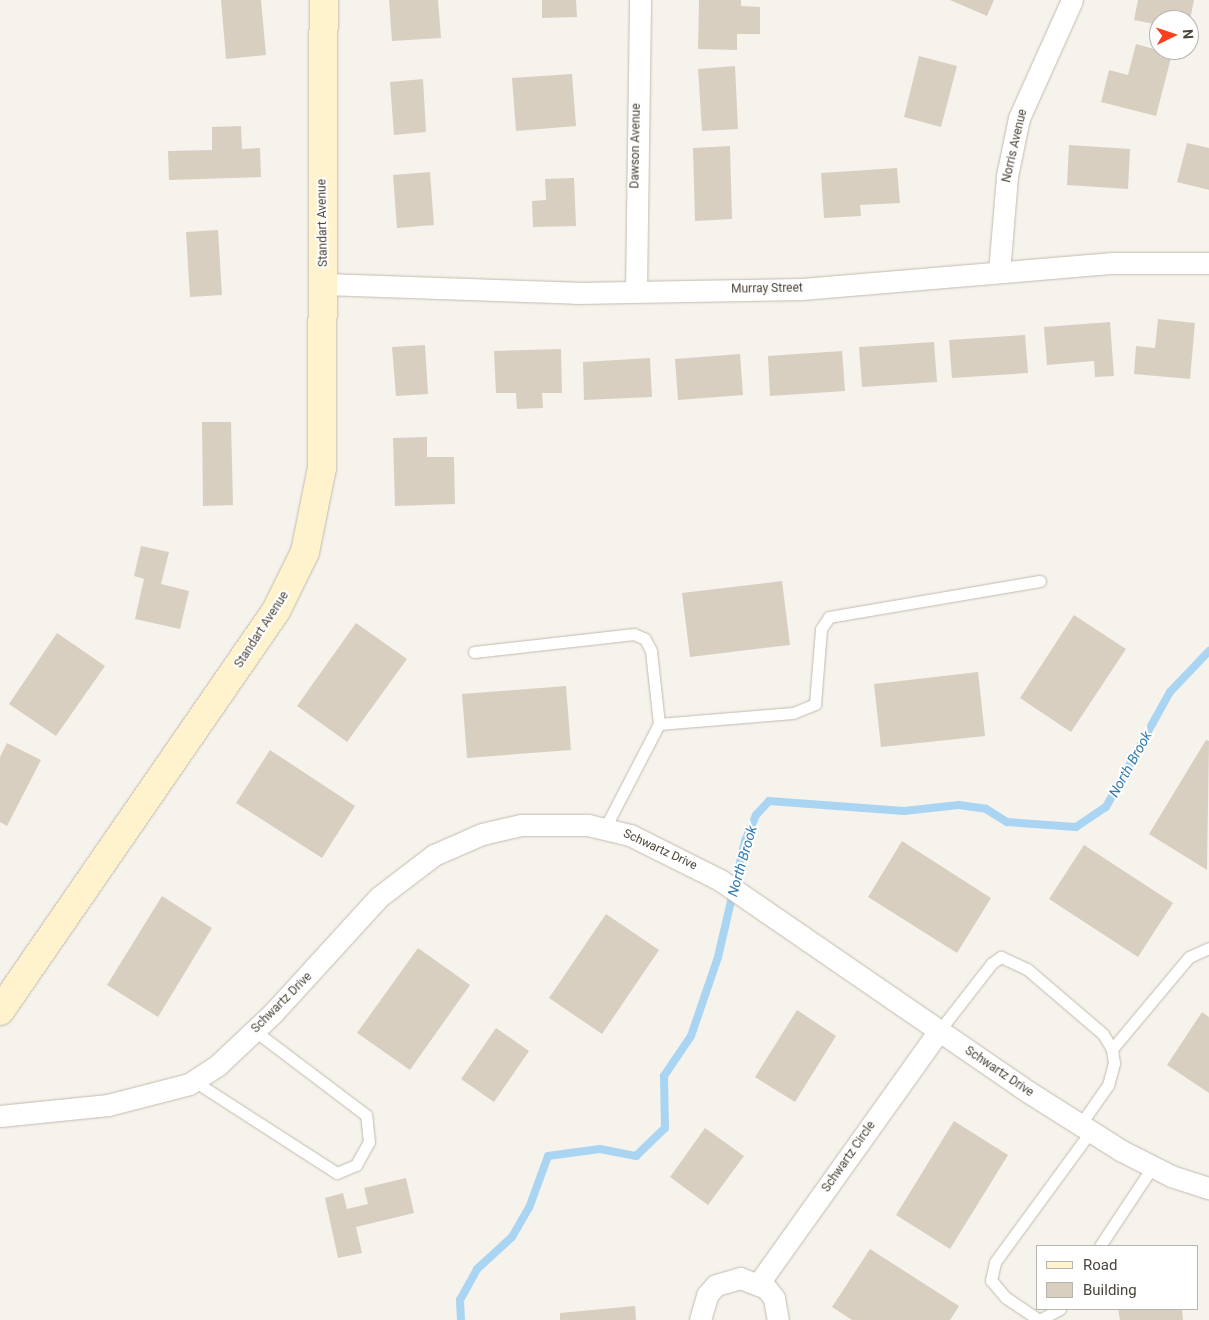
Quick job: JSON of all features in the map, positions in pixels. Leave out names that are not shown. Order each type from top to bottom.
[{"type":"street","name":"Standart Avenue","points":[[0,1011],[291,586],[311,530],[322,468],[324,0]]},
{"type":"street","name":"Dawson Avenue","points":[[636,291],[640,0]]},
{"type":"street","name":"Norris Avenue","points":[[999,272],[1006,186],[1019,118],[1072,0]]},
{"type":"street","name":"Murray Street","points":[[324,284],[467,292],[802,289],[1113,263],[1209,263]]},
{"type":"street","name":"Schwartz Drive","points":[[0,1116],[108,1105],[194,1081],[255,1031],[379,898],[434,855],[482,834],[521,825],[605,828],[630,835],[720,880],[939,1031],[1085,1128],[1153,1166],[1209,1188]]},
{"type":"street","name":"Schwartz Circle","points":[[759,1283],[939,1031]]},
{"type":"street","points":[[700,1320],[701,1308],[716,1285],[740,1278],[759,1283],[774,1298],[778,1320]]},
{"type":"lane","points":[[659,724],[808,711],[815,704],[821,629],[829,617],[1040,581]]},
{"type":"lane","points":[[474,652],[634,634],[645,639],[651,650],[659,724],[605,828]]},
{"type":"lane","points":[[1112,1049],[1189,957],[1209,948]]},
{"type":"lane","points":[[939,1031],[1001,957],[1027,969],[1103,1034],[1112,1049],[1114,1063],[1108,1085],[1085,1128],[995,1262],[991,1280],[1006,1298],[1039,1320],[1058,1310]]},
{"type":"lane","points":[[194,1081],[338,1173],[356,1166],[370,1142],[366,1115],[255,1031]]},
{"type":"lane","points":[[1101,1245],[1153,1166]]},
{"type":"building","points":[[221,0],[261,0],[266,55],[226,59]]},
{"type":"building","points":[[389,0],[438,0],[441,38],[392,41]]},
{"type":"building","points":[[542,0],[576,0],[577,17],[542,18]]},
{"type":"building","points":[[699,0],[741,0],[741,6],[760,7],[760,34],[737,34],[737,50],[698,49]]},
{"type":"building","points":[[950,0],[994,0],[987,16]]},
{"type":"building","points":[[1138,0],[1194,0],[1192,10],[1149,10],[1149,23],[1134,20]]},
{"type":"building","points":[[1136,44],[1149,48],[1149,60],[1170,60],[1156,116],[1101,102],[1109,70],[1128,75]]},
{"type":"building","points":[[919,56],[957,66],[941,127],[904,117]]},
{"type":"building","points":[[735,66],[738,129],[702,131],[698,69]]},
{"type":"building","points":[[572,74],[576,126],[516,131],[512,78]]},
{"type":"building","points":[[423,79],[426,132],[394,135],[390,82]]},
{"type":"building","points":[[241,126],[242,149],[260,148],[261,177],[169,180],[168,151],[212,150],[212,127]]},
{"type":"building","points":[[1187,143],[1209,148],[1209,190],[1177,182]]},
{"type":"building","points":[[1069,145],[1130,149],[1128,189],[1067,185]]},
{"type":"building","points":[[730,146],[732,219],[695,221],[693,148]]},
{"type":"building","points":[[897,168],[900,203],[860,205],[861,216],[824,218],[821,173]]},
{"type":"building","points":[[430,172],[434,225],[397,228],[393,175]]},
{"type":"building","points":[[574,178],[576,226],[533,227],[532,201],[546,200],[545,179]]},
{"type":"building","points":[[218,230],[222,295],[190,297],[186,232]]},
{"type":"building","points":[[1158,319],[1195,323],[1190,379],[1134,374],[1136,346],[1155,348]]},
{"type":"building","points":[[1110,322],[1114,376],[1095,377],[1094,361],[1047,365],[1044,327]]},
{"type":"building","points":[[1025,335],[1028,373],[952,378],[949,340]]},
{"type":"building","points":[[934,342],[937,382],[862,387],[859,347]]},
{"type":"building","points":[[425,345],[428,394],[396,396],[392,347]]},
{"type":"building","points":[[561,349],[562,393],[542,393],[543,408],[517,409],[516,393],[496,393],[494,351]]},
{"type":"building","points":[[842,351],[845,391],[770,396],[768,356]]},
{"type":"building","points":[[740,354],[743,395],[678,400],[675,359]]},
{"type":"building","points":[[650,358],[652,397],[584,400],[583,362]]},
{"type":"building","points":[[202,422],[231,422],[233,505],[203,506]]},
{"type":"building","points":[[427,437],[427,457],[454,457],[455,504],[395,506],[393,438]]},
{"type":"building","points":[[141,546],[169,552],[161,584],[189,591],[180,629],[135,619],[144,579],[134,576]]},
{"type":"building","points":[[782,581],[790,645],[690,657],[682,593]]},
{"type":"building","points":[[1074,615],[1126,649],[1071,732],[1020,698]]},
{"type":"building","points":[[356,623],[407,659],[347,742],[297,706]]},
{"type":"building","points":[[57,633],[105,666],[56,736],[9,704]]},
{"type":"building","points":[[978,672],[985,736],[881,747],[874,684]]},
{"type":"building","points":[[566,686],[571,750],[467,758],[462,694]]},
{"type":"building","points":[[1206,740],[1209,741],[1207,870],[1149,834]]},
{"type":"building","points":[[7,743],[41,760],[7,826],[0,822],[0,757]]},
{"type":"building","points":[[270,750],[355,806],[322,858],[236,803]]},
{"type":"building","points":[[902,841],[991,898],[957,953],[868,897]]},
{"type":"building","points":[[1084,845],[1173,903],[1138,957],[1049,899]]},
{"type":"building","points":[[162,896],[212,928],[158,1017],[107,985]]},
{"type":"building","points":[[606,914],[659,950],[602,1034],[549,998]]},
{"type":"building","points":[[418,948],[470,985],[410,1070],[357,1033]]},
{"type":"building","points":[[797,1010],[836,1036],[795,1102],[755,1077]]},
{"type":"building","points":[[1202,1012],[1209,1017],[1209,1093],[1167,1065]]},
{"type":"building","points":[[496,1028],[529,1051],[494,1102],[461,1079]]},
{"type":"building","points":[[954,1121],[1008,1155],[950,1249],[896,1215]]},
{"type":"building","points":[[705,1128],[744,1156],[708,1205],[670,1177]]},
{"type":"building","points":[[406,1178],[414,1213],[356,1227],[362,1253],[338,1258],[325,1198],[343,1193],[347,1209],[368,1204],[364,1188]]},
{"type":"building","points":[[870,1249],[959,1306],[950,1320],[852,1320],[832,1307]]},
{"type":"building","points":[[635,1306],[636,1320],[560,1320],[560,1313]]},
{"type":"building","points":[[1118,1310],[1182,1310],[1183,1320],[1120,1320]]},
{"type":"waterway","name":"North Brook","points":[[461,1320],[460,1300],[477,1269],[512,1237],[529,1208],[548,1156],[600,1149],[636,1156],[665,1128],[664,1076],[691,1036],[718,957],[745,841],[756,815],[769,801],[904,811],[959,805],[986,809],[1007,822],[1076,827],[1106,807],[1170,692],[1209,651]]}]
